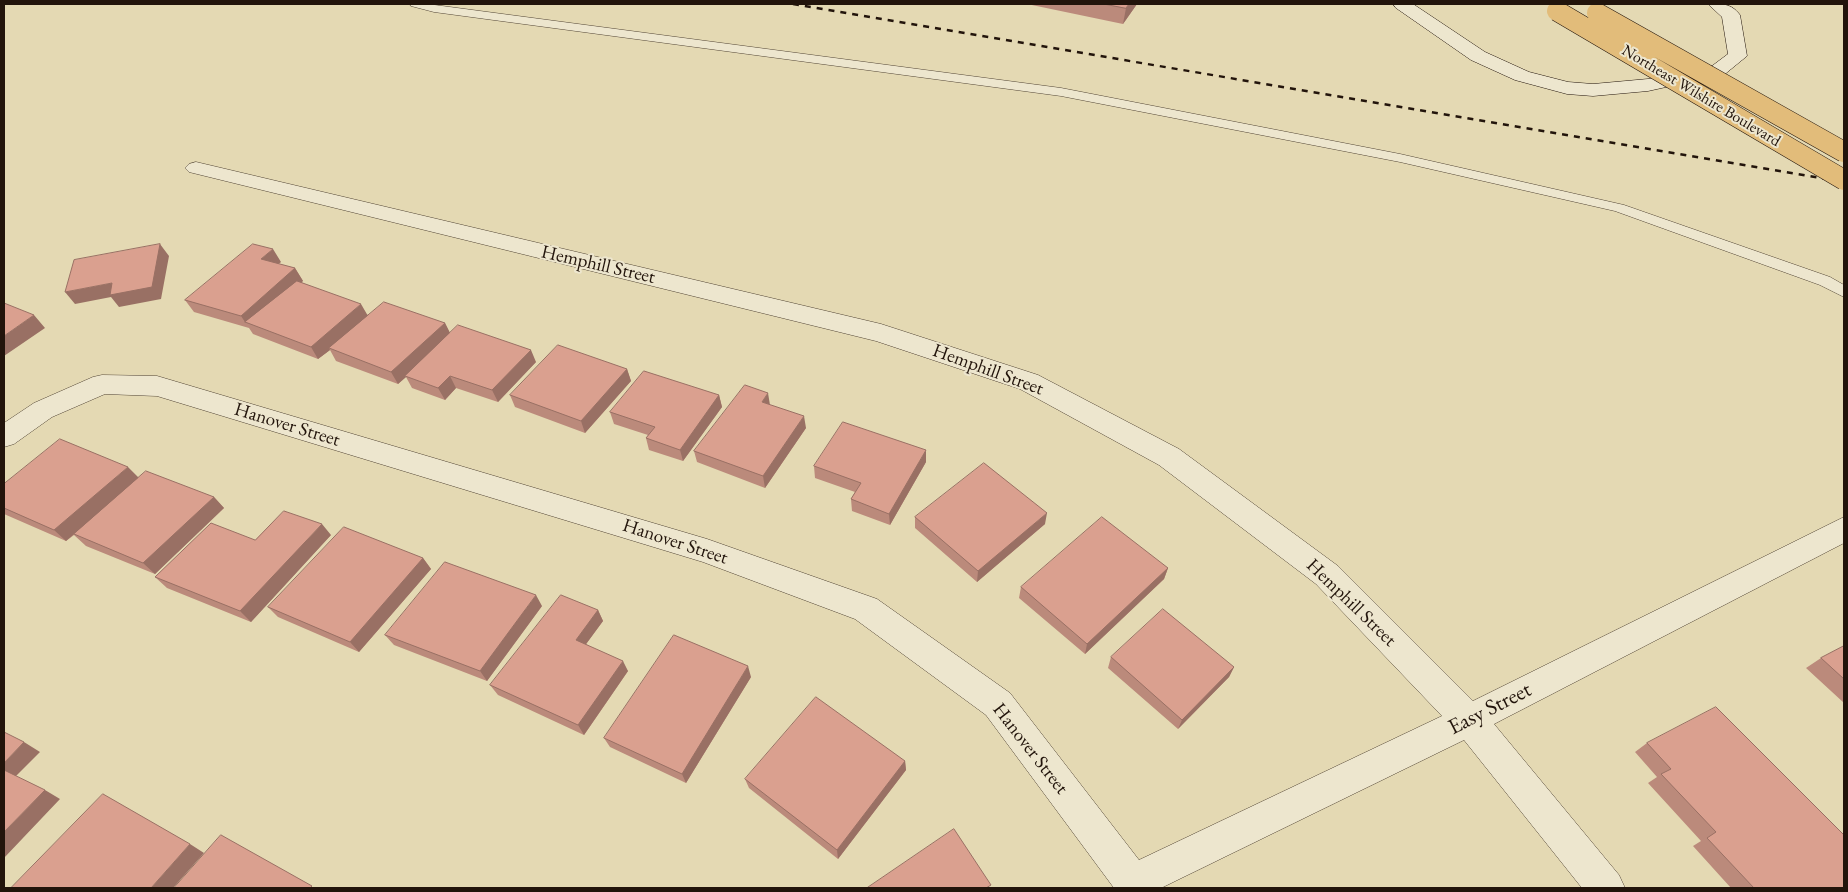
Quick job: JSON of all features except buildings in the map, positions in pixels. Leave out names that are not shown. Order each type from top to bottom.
[{"type":"main road","name":"Northeast Wilshire Boulevard","points":[[1580,4],[1844,152]]},
{"type":"main road","name":"Northeast Wilshire Boulevard","points":[[1557,11],[1844,180]]},
{"type":"street","points":[[1402,4],[1478,56],[1522,76],[1566,88],[1593,90],[1623,89],[1718,70],[1738,56],[1731,15],[1717,4]]},
{"type":"street","name":"Hemphill Street","points":[[196,168],[881,332],[1029,382],[1169,457],[1327,575],[1469,720],[1606,888]]},
{"type":"street","name":"Hanover Street","points":[[4,438],[43,410],[102,384],[157,386],[707,551],[866,609],[998,704],[1135,885]]},
{"type":"street","name":"Easy Street","points":[[1135,885],[1469,720],[1844,529]]},
{"type":"lane","points":[[415,4],[434,9],[1061,92],[1400,158],[1619,208],[1825,282],[1844,292]]},
{"type":"railway","points":[[793,4],[1844,182]]}]
